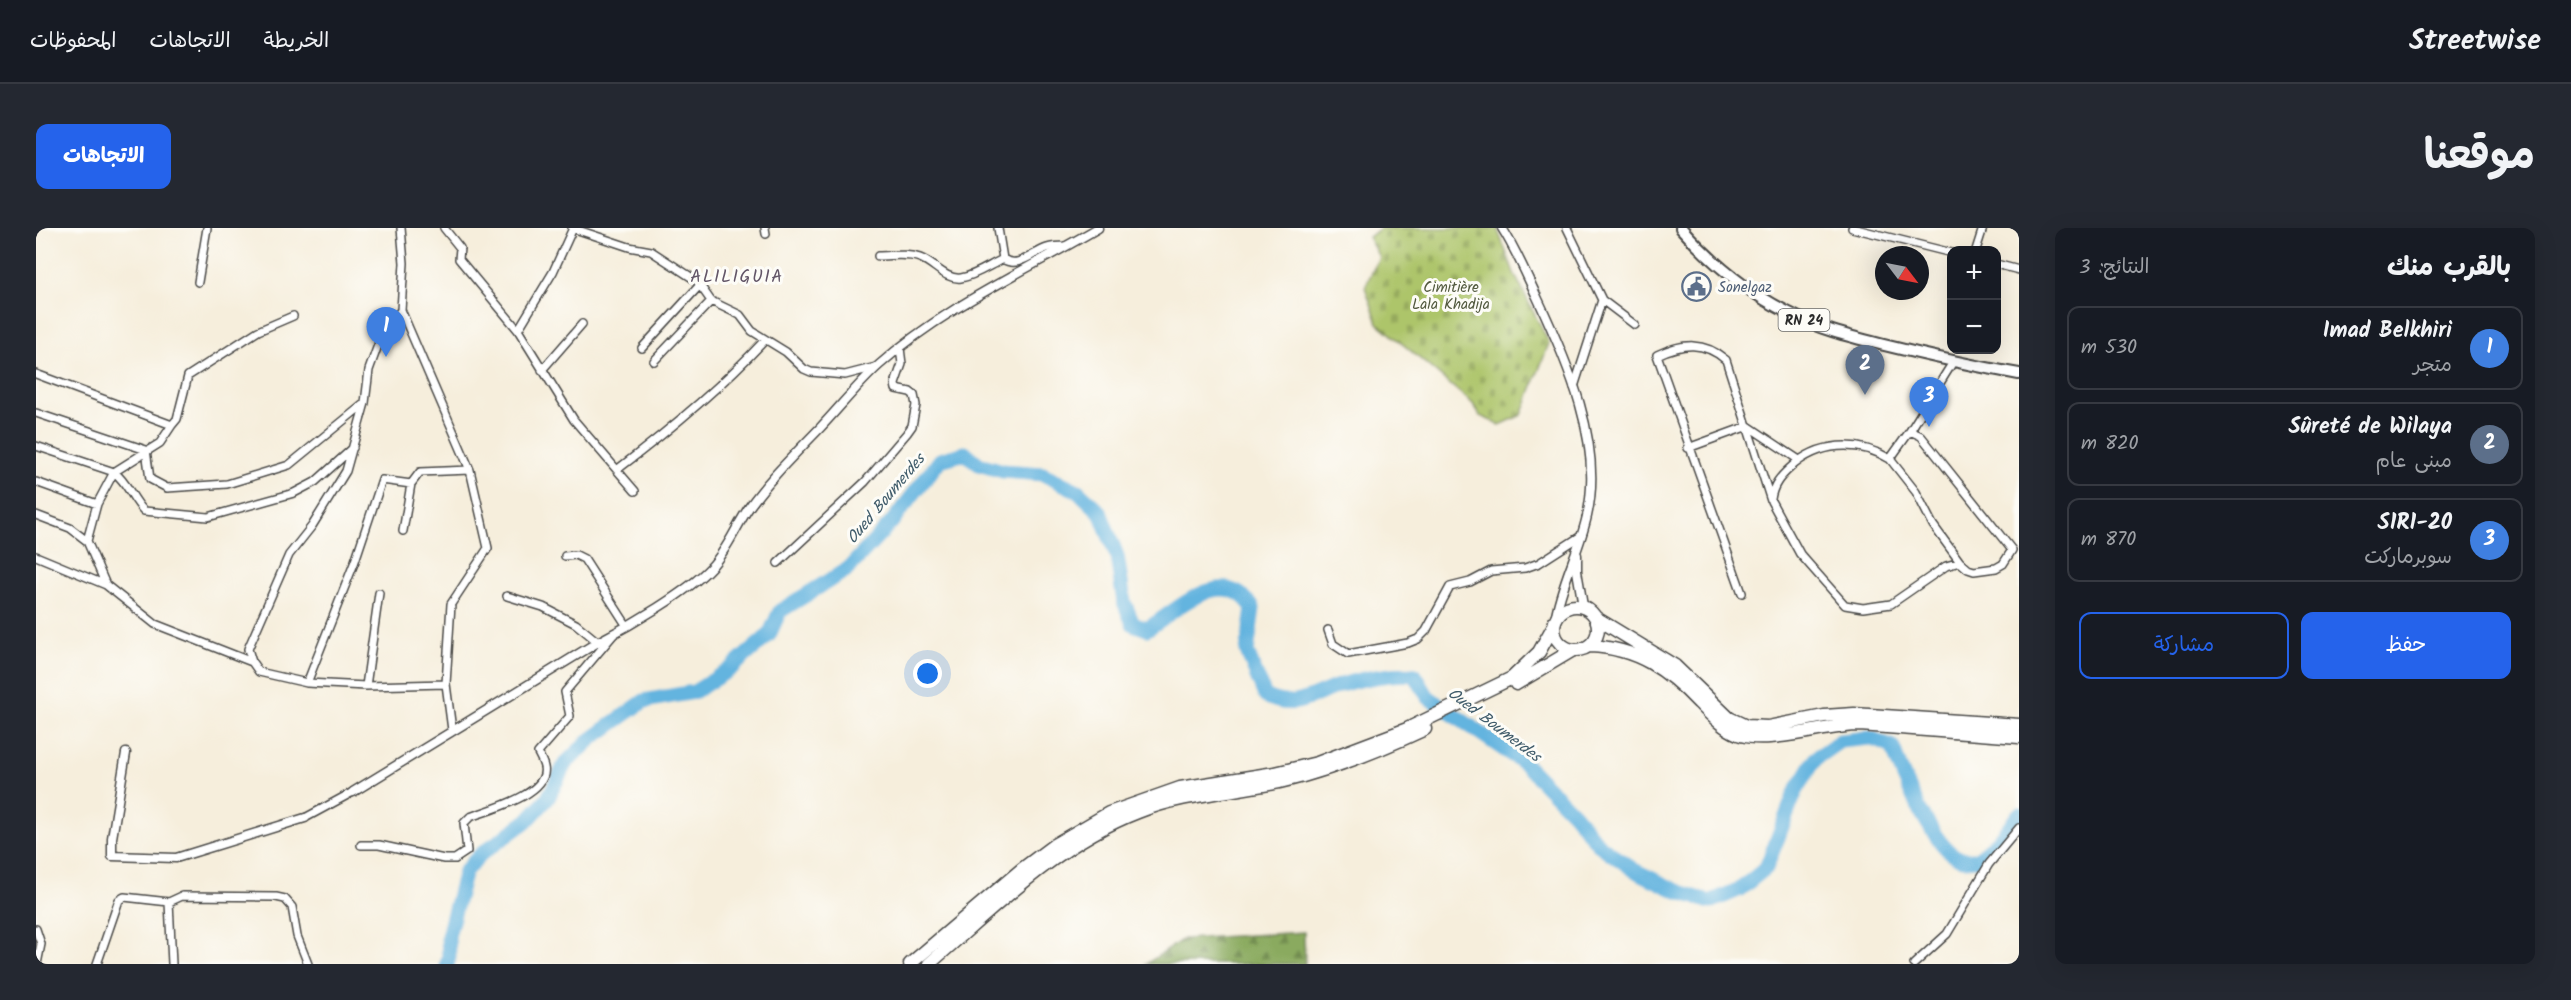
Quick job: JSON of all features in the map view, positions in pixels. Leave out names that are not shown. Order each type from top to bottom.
[{"type":"highway","points":[[1459,709],[1521,671],[1539,652],[1563,609],[1576,605],[1588,609],[1596,618],[1668,661],[1729,718],[1746,726],[1768,727],[1824,716],[1854,714],[2019,725]]},
{"type":"highway","points":[[1590,646],[1598,633],[1596,618]]},
{"type":"highway","points":[[1554,624],[1557,640],[1573,650]]},
{"type":"highway","points":[[929,964],[1000,902],[1061,854],[1105,827],[1138,812],[1175,801],[1279,782],[1335,767],[1459,709],[1573,650],[1590,646],[1628,651],[1650,661],[1681,684],[1726,729],[1740,735],[1757,738],[1839,725],[1860,725],[2019,737]]},
{"type":"highway","points":[[910,964],[1022,869],[1054,845],[1109,813],[1180,788],[1275,773],[1317,763],[1438,719]]},
{"type":"main road","name":"RN 24","points":[[1681,228],[1727,273],[1789,314],[1826,329],[1953,362],[2019,374]]},
{"type":"street","points":[[198,282],[207,228]]},
{"type":"street","points":[[401,228],[404,263],[401,310],[470,470],[488,548],[451,604],[446,684],[452,730]]},
{"type":"street","points":[[444,228],[460,248],[459,259],[518,330],[574,420],[635,491]]},
{"type":"street","points":[[518,330],[553,272],[572,228],[629,247],[651,250],[697,281],[711,301],[740,315],[752,331],[811,372],[845,375],[878,366]]},
{"type":"street","points":[[998,228],[1003,259]]},
{"type":"street","points":[[126,753],[112,838],[112,856],[176,858],[305,818],[406,761],[452,730],[614,634],[694,582],[711,567],[726,548],[750,506],[878,366],[946,316],[1098,228]]},
{"type":"street","points":[[1502,228],[1512,244],[1554,333],[1583,417],[1590,467],[1588,515],[1578,549],[1577,571],[1583,606]]},
{"type":"street","points":[[1567,228],[1602,300],[1635,325]]},
{"type":"street","points":[[1852,228],[1947,252]]},
{"type":"street","points":[[1977,246],[1983,228]]},
{"type":"street","points":[[878,256],[919,258],[948,276],[957,278],[965,277],[1003,259],[1017,262],[1047,248],[1066,246]]},
{"type":"street","points":[[2001,265],[2019,270]]},
{"type":"street","points":[[642,348],[699,286]]},
{"type":"street","points":[[1574,387],[1602,300]]},
{"type":"street","points":[[654,361],[711,301]]},
{"type":"street","points":[[401,310],[381,337],[369,370],[365,403],[354,446],[341,480],[312,526],[289,555],[248,650],[259,672],[307,683],[366,686],[446,684]]},
{"type":"street","points":[[87,541],[97,504],[114,472],[159,443],[177,419],[188,376],[258,331],[292,316]]},
{"type":"street","points":[[542,370],[582,324]]},
{"type":"street","points":[[618,469],[676,426],[729,378],[765,340]]},
{"type":"street","points":[[1742,593],[1657,355],[1674,347],[1690,346],[1714,350],[1726,360],[1771,501],[1800,554],[1845,605],[1863,608],[1891,604],[1946,566],[1960,562]]},
{"type":"street","points":[[778,563],[865,482],[912,426],[916,405],[914,395],[896,389],[895,384],[902,364],[900,348]]},
{"type":"street","points":[[1890,459],[1911,431],[1953,362]]},
{"type":"street","points":[[36,374],[172,425]]},
{"type":"street","points":[[146,450],[150,479],[167,488],[227,484],[289,465],[365,403]]},
{"type":"street","points":[[36,413],[146,450]]},
{"type":"street","points":[[1688,447],[1748,426]]},
{"type":"street","points":[[1748,426],[1799,460]]},
{"type":"street","points":[[1771,501],[1776,482],[1799,460],[1819,450],[1847,445],[1860,447],[1890,459],[1916,492],[1933,525],[1960,562],[1968,569],[1974,571],[1996,568],[2003,564],[2012,550],[1921,436],[1911,431]]},
{"type":"street","points":[[36,446],[114,472],[124,480],[136,503],[144,511],[208,518],[294,493],[315,482],[354,446]]},
{"type":"street","points":[[403,531],[411,484],[420,472],[470,470]]},
{"type":"street","points":[[307,683],[354,561],[382,480],[411,484]]},
{"type":"street","points":[[36,482],[97,504]]},
{"type":"street","points":[[36,515],[70,528],[87,541],[106,585]]},
{"type":"street","points":[[1328,630],[1333,644],[1348,654],[1413,641],[1426,631],[1450,587],[1470,582],[1491,571],[1524,568],[1539,563],[1581,536]]},
{"type":"street","points":[[1554,624],[1568,570],[1578,549]]},
{"type":"street","points":[[565,556],[576,555],[584,559],[627,626]]},
{"type":"street","points":[[36,556],[106,585],[154,624],[252,662]]},
{"type":"street","points":[[366,686],[379,593]]},
{"type":"street","points":[[507,596],[543,607],[576,624],[598,642]]},
{"type":"street","points":[[361,845],[380,845],[444,859],[455,859],[467,851],[465,824],[470,817],[518,799],[542,781],[545,768],[538,753],[570,716],[565,692],[614,634]]},
{"type":"street","points":[[1914,964],[1947,934],[1989,864],[2019,828]]},
{"type":"street","points":[[97,964],[119,900],[124,897],[169,902],[182,896],[285,899],[292,907],[297,936],[308,964]]},
{"type":"street","points":[[169,902],[170,964]]},
{"type":"street","points":[[36,929],[42,944],[37,964]]},
{"type":"green space","name":"Cimitière Lala Khadija","points":[[1381,228],[1497,228],[1514,273],[1549,343],[1522,415],[1500,425],[1480,416],[1473,404],[1378,323],[1365,287],[1379,257],[1368,237]]},
{"type":"green space","points":[[1304,932],[1305,964],[1146,964],[1183,939]]},
{"type":"waterway","name":"Oued Boumerdes","points":[[447,964],[448,936],[465,871],[481,854],[528,820],[548,798],[565,764],[590,740],[644,701],[694,692],[729,670],[769,635],[780,611],[848,569],[891,523],[940,460],[965,453],[979,464],[1003,471],[1043,474],[1078,491],[1100,512],[1117,556],[1124,602],[1133,624],[1147,629],[1201,594],[1228,589],[1241,595],[1253,608],[1247,652],[1265,696],[1276,701],[1295,702],[1358,680],[1388,675],[1415,675],[1428,697],[1525,764],[1574,814],[1598,844],[1634,870],[1677,891],[1710,902],[1740,889],[1766,868],[1795,793],[1816,758],[1840,741],[1870,738],[1893,747],[1910,791],[1929,825],[1939,840],[1959,858],[1978,859],[2001,837],[2019,814]]},
{"type":"place","name":"Sonelgaz","points":[[1697,287]]},
{"type":"place","name":"Imad Belkhiri","points":[[386,357]]},
{"type":"place","name":"Sûreté de Wilaya","points":[[1865,395]]},
{"type":"place","name":"S1R1-20","points":[[1929,427]]},
{"type":"district","name":"ALILIGUIA","points":[[737,276]]}]
